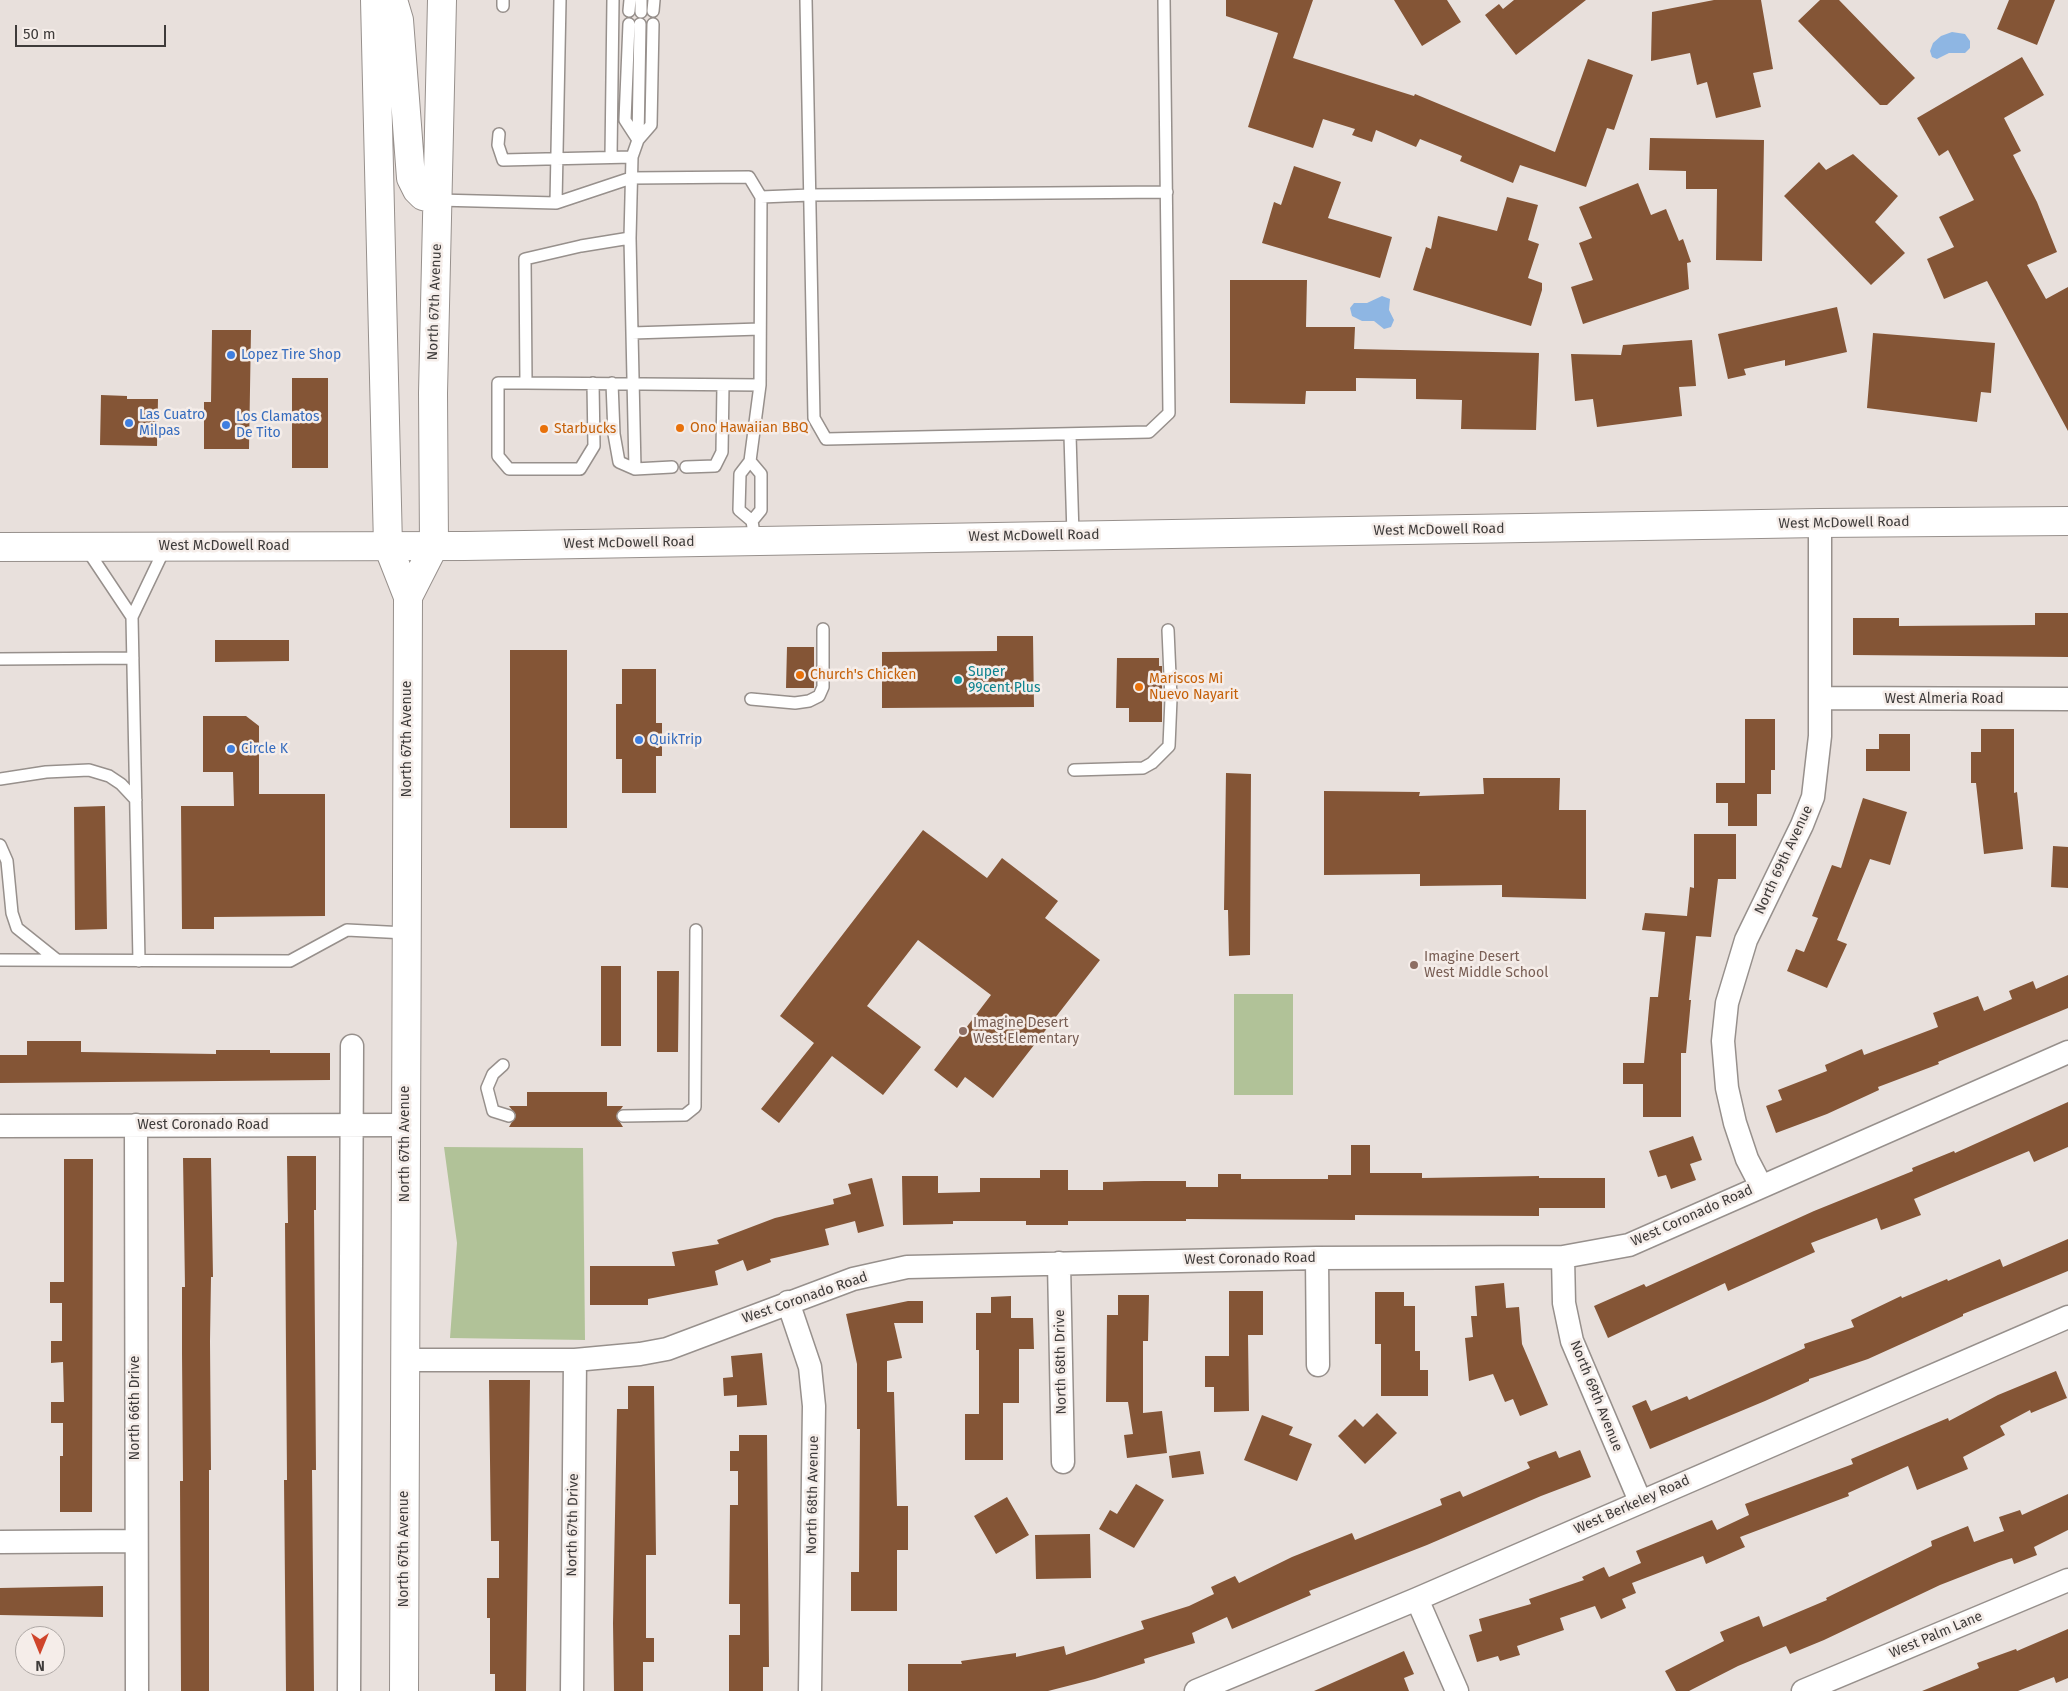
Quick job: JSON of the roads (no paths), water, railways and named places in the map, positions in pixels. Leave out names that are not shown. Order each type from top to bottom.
[{"type":"main road","name":"North 67th Avenue","points":[[376,0],[388,546],[408,597],[404,1691]]},
{"type":"main road","points":[[393,0],[399,20],[411,178],[417,190],[423,196],[438,200]]},
{"type":"main road","name":"North 67th Avenue","points":[[408,597],[434,546],[433,392],[442,0]]},
{"type":"main road","name":"West McDowell Road","points":[[0,546],[434,546],[753,531],[1073,535],[2068,521]]},
{"type":"street","name":"North 69th Avenue","points":[[1761,1186],[1747,1159],[1727,1088],[1723,1041],[1727,1003],[1746,940],[1802,825],[1813,797],[1818,762],[1820,698],[1820,523]]},
{"type":"street","name":"West Almeria Road","points":[[1820,698],[2068,699]]},
{"type":"street","points":[[350,1691],[352,1046]]},
{"type":"street","name":"West Coronado Road","points":[[404,1360],[575,1360],[640,1354],[667,1348],[853,1279],[907,1267],[1058,1262],[1317,1258],[1564,1257],[1629,1245],[2068,1052]]},
{"type":"street","name":"West Coronado Road","points":[[0,1126],[405,1124]]},
{"type":"street","name":"North 66th Drive","points":[[136,1125],[135,1541],[137,1691]]},
{"type":"street","name":"North 69th Avenue","points":[[1564,1257],[1564,1302],[1572,1341],[1640,1501]]},
{"type":"street","points":[[1317,1258],[1318,1365]]},
{"type":"street","name":"North 68th Drive","points":[[1058,1262],[1063,1462]]},
{"type":"street","name":"North 68th Avenue","points":[[788,1302],[810,1367],[814,1406],[810,1691]]},
{"type":"street","name":"West Berkeley Road","points":[[1196,1691],[1417,1599],[2068,1317]]},
{"type":"street","name":"North 67th Drive","points":[[572,1691],[575,1360]]},
{"type":"street","points":[[0,1542],[135,1541]]},
{"type":"street","name":"West Palm Lane","points":[[1803,1691],[2068,1580]]},
{"type":"street","points":[[1417,1599],[1457,1691]]},
{"type":"lane","points":[[556,203],[560,0]]},
{"type":"lane","points":[[611,158],[613,0]]},
{"type":"lane","points":[[806,0],[814,418],[826,439],[1149,432],[1170,413],[1164,0]]},
{"type":"lane","points":[[634,24],[638,140],[632,158],[630,238],[635,469]]},
{"type":"lane","points":[[638,140],[651,124],[653,24]]},
{"type":"lane","points":[[498,134],[498,145],[503,160],[632,158]]},
{"type":"lane","points":[[438,200],[556,203],[631,178],[749,177],[761,197],[760,385],[750,461],[740,474],[739,510],[753,531]]},
{"type":"lane","points":[[761,197],[1167,192]]},
{"type":"lane","points":[[526,383],[525,259],[581,246],[630,238]]},
{"type":"lane","points":[[632,333],[760,329]]},
{"type":"lane","points":[[592,383],[594,446],[580,469],[509,469],[498,456],[498,383],[592,383],[612,383],[760,385]]},
{"type":"lane","points":[[612,383],[614,434],[619,462],[635,469],[672,467]]},
{"type":"lane","points":[[686,467],[716,466],[722,452],[722,385]]},
{"type":"lane","points":[[1070,435],[1073,535]]},
{"type":"lane","points":[[750,461],[761,474],[761,510],[753,531]]},
{"type":"lane","points":[[85,546],[132,617]]},
{"type":"lane","points":[[139,961],[132,617],[166,546]]},
{"type":"lane","points":[[751,699],[795,703],[809,702],[819,696],[823,687],[823,629]]},
{"type":"lane","points":[[1074,770],[1143,768],[1152,763],[1169,746],[1171,699],[1168,630]]},
{"type":"lane","points":[[0,659],[133,658]]},
{"type":"lane","points":[[0,779],[46,772],[89,770],[109,776],[121,784],[136,800]]},
{"type":"lane","points":[[0,845],[7,861],[12,913],[17,928],[57,960]]},
{"type":"lane","points":[[0,960],[290,961],[347,930],[406,933]]},
{"type":"lane","points":[[623,1116],[685,1115],[695,1107],[696,930]]},
{"type":"lane","points":[[503,1065],[493,1074],[487,1088],[493,1111],[510,1116]]},
{"type":"water","points":[[1952,32],[1965,34],[1970,41],[1970,48],[1965,53],[1949,53],[1937,59],[1932,57],[1930,51],[1933,43],[1941,36]]},
{"type":"water","points":[[1382,296],[1390,299],[1389,310],[1394,320],[1391,327],[1384,329],[1374,321],[1362,321],[1352,316],[1350,308],[1354,303],[1367,303]]},
{"type":"place","name":"Lopez Tire Shop","points":[[231,355]]},
{"type":"place","name":"Las Cuatro Milpas","points":[[129,423]]},
{"type":"place","name":"Los Clamatos De Tito","points":[[226,425]]},
{"type":"place","name":"Ono Hawaiian BBQ","points":[[680,428]]},
{"type":"place","name":"Starbucks","points":[[544,429]]},
{"type":"place","name":"Church's Chicken","points":[[800,675]]},
{"type":"place","name":"Super 99cent Plus","points":[[958,680]]},
{"type":"place","name":"Mariscos Mi Nuevo Nayarit","points":[[1139,687]]},
{"type":"place","name":"QuikTrip","points":[[639,740]]},
{"type":"place","name":"Circle K","points":[[231,749]]},
{"type":"place","name":"Imagine Desert West Middle School","points":[[1414,965]]},
{"type":"place","name":"Imagine Desert West Elementary","points":[[963,1031]]}]
